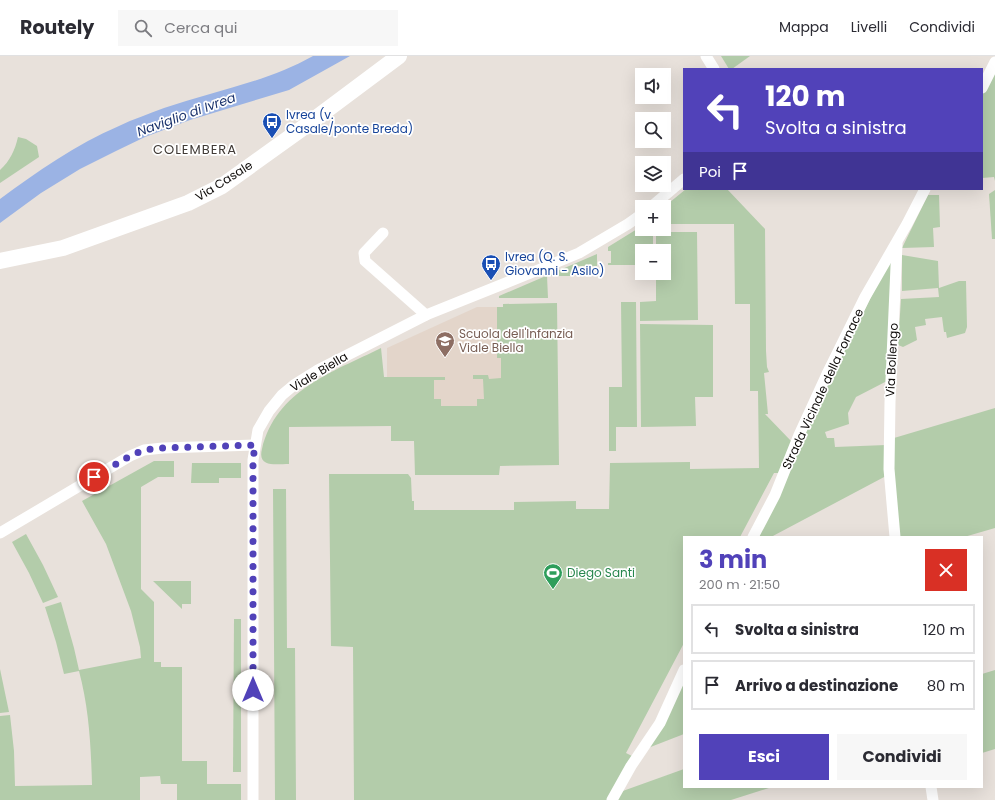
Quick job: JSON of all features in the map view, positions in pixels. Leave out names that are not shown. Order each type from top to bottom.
[{"type":"main road","name":"Via Casale","points":[[0,261],[63,248],[188,204],[222,186],[306,126],[399,56]]},
{"type":"street","points":[[706,56],[713,68]]},
{"type":"street","points":[[983,86],[995,62]]},
{"type":"street","points":[[659,200],[683,180]]},
{"type":"street","name":"Via Bollengo","points":[[895,536],[889,469],[890,402],[897,242],[924,190]]},
{"type":"street","name":"Viale Biella","points":[[253,800],[253,460],[258,430],[268,411],[282,394],[318,370],[426,315],[579,252],[635,219]]},
{"type":"street","points":[[383,233],[364,253],[366,261],[426,315]]},
{"type":"street","name":"Strada Vicinale della Fornace","points":[[754,536],[775,495],[799,435],[827,374],[865,297],[897,242]]},
{"type":"street","points":[[0,533],[130,456],[144,450],[255,445]]},
{"type":"street","points":[[612,800],[631,766],[660,723],[683,672]]},
{"type":"street","points":[[931,788],[933,800]]},
{"type":"shaded area","name":"Scuola dell'Infanzia Viale Biella","points":[[477,307],[504,307],[504,420],[387,420],[387,348]]},
{"type":"green space","points":[[721,56],[750,56],[733,68],[728,68]]},
{"type":"green space","points":[[995,69],[995,181],[994,177],[983,178],[983,93]]},
{"type":"green space","points":[[18,137],[26,139],[37,146],[39,157],[0,183],[0,170],[12,155]]},
{"type":"green space","name":"Diego Santi","points":[[685,190],[728,190],[765,229],[766,351],[767,367],[769,372],[764,373],[768,414],[765,414],[792,442],[780,473],[774,473],[741,536],[683,536],[683,645],[626,753],[634,757],[608,800],[354,800],[353,647],[331,646],[329,474],[408,474],[411,478],[414,510],[514,510],[514,502],[576,501],[576,509],[609,509],[610,463],[690,462],[690,469],[759,468],[758,391],[750,391],[750,304],[735,304],[734,224],[671,224],[671,201]]},
{"type":"green space","points":[[995,190],[995,239],[992,239],[989,194]]},
{"type":"green space","points":[[928,195],[939,195],[940,227],[933,228],[934,247],[902,248]]},
{"type":"green space","points":[[635,230],[635,236],[653,236],[653,244],[635,244],[635,265],[608,265],[608,263],[611,263],[611,251],[608,251],[608,247]]},
{"type":"green space","points":[[671,232],[697,232],[698,320],[640,321],[640,302],[656,301],[656,280],[671,280],[671,244],[656,244],[656,236],[671,236]]},
{"type":"green space","points":[[597,254],[597,266],[573,266],[573,276],[547,276],[548,298],[499,298],[499,296]]},
{"type":"green space","points":[[902,255],[938,261],[939,288],[959,281],[966,281],[967,327],[965,333],[947,338],[946,332],[944,332],[942,317],[925,319],[926,325],[915,327],[917,340],[903,347],[898,345],[901,299],[939,297],[938,288],[902,291]]},
{"type":"green space","points":[[889,261],[892,262],[887,381],[856,397],[848,413],[849,424],[825,432],[827,438],[834,438],[835,447],[886,445],[886,476],[773,536],[757,536],[810,419]]},
{"type":"green space","points":[[621,302],[636,302],[637,427],[616,427],[616,451],[609,451],[609,387],[622,387]]},
{"type":"green space","points":[[557,303],[559,465],[500,466],[499,475],[415,475],[414,441],[391,441],[391,426],[289,427],[289,464],[269,464],[262,459],[262,449],[269,429],[280,412],[293,397],[326,375],[381,348],[384,377],[445,377],[445,380],[434,380],[434,399],[441,399],[441,406],[477,406],[477,399],[484,399],[483,379],[473,379],[473,375],[488,375],[489,379],[501,378],[501,358],[497,358],[497,307],[503,307],[503,304]]},
{"type":"green space","points":[[640,324],[713,325],[713,397],[695,397],[696,426],[641,427]]},
{"type":"green space","points":[[995,408],[995,528],[967,536],[898,536],[894,499],[894,438]]},
{"type":"green space","points":[[154,461],[174,461],[174,477],[158,477],[141,487],[141,589],[154,602],[154,662],[161,662],[161,667],[182,667],[182,761],[207,761],[207,784],[241,784],[241,800],[177,800],[177,784],[161,784],[160,776],[140,777],[140,800],[0,800],[0,716],[10,715],[14,751],[15,786],[92,785],[87,713],[79,671],[64,674],[45,607],[61,602],[79,670],[141,658],[140,647],[131,611],[106,544],[82,501]]},
{"type":"green space","points":[[192,463],[241,463],[241,478],[219,478],[219,483],[191,483]]},
{"type":"green space","points":[[273,489],[286,489],[287,648],[295,648],[296,800],[275,800]]},
{"type":"green space","points":[[26,534],[58,597],[43,603],[12,542]]},
{"type":"green space","points":[[153,581],[191,581],[191,604],[182,604],[182,609]]},
{"type":"green space","points":[[234,619],[241,619],[241,772],[233,772]]},
{"type":"green space","points":[[0,669],[9,712],[0,713]]},
{"type":"green space","points":[[995,670],[995,749],[983,753],[983,674]]},
{"type":"green space","points":[[683,682],[683,734],[648,748]]},
{"type":"green space","points":[[683,769],[683,788],[769,788],[731,800],[616,800],[620,792]]},
{"type":"water","name":"Naviglio di Ivrea","points":[[313,56],[350,56],[289,90],[190,120],[145,137],[80,169],[41,193],[0,223],[0,199],[87,141],[124,123],[164,108],[277,73]]},
{"type":"place","name":"Ivrea (v. Casale/ponte Breda)","points":[[272,139]]},
{"type":"place","name":"Ivrea (Q. S. Giovanni - Asilo)","points":[[491,281]]},
{"type":"place","name":"Scuola dell'Infanzia Viale Biella","points":[[445,358]]},
{"type":"place","name":"Diego Santi","points":[[553,590]]},
{"type":"district","name":"COLEMBERA","points":[[195,149]]},
{"type":"route","points":[[94,477],[130,456],[144,450],[255,445],[253,460],[253,690]]}]
